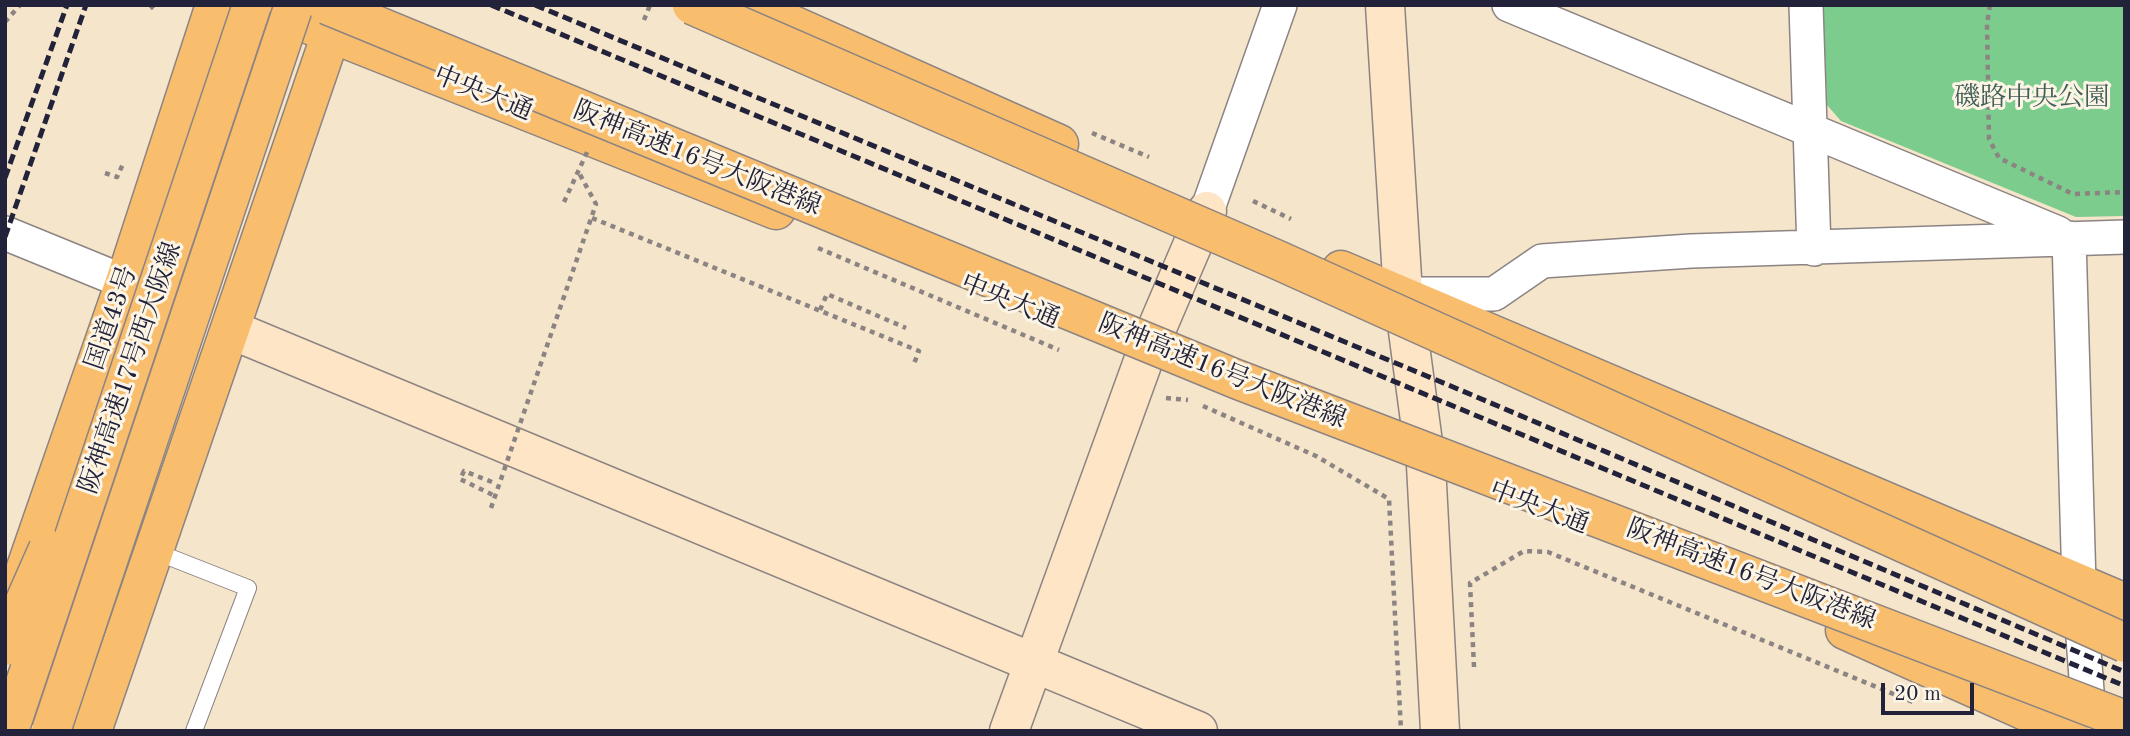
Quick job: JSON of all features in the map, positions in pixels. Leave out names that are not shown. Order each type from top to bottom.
[{"type":"main road","name":"国道43号","points":[[5,630],[125,282],[215,5]]},
{"type":"main road","name":"阪神高速17号西大阪線","points":[[9,731],[252,5]]},
{"type":"main road","name":"中央大通","points":[[260,5],[334,15],[1146,356],[1745,586],[2070,731]]},
{"type":"main road","name":"阪神高速17号西大阪線","points":[[51,731],[294,5]]},
{"type":"main road","points":[[692,5],[1280,261],[2125,643]]},
{"type":"main road","points":[[748,5],[795,15],[1207,211],[2125,603]]},
{"type":"main road","points":[[92,731],[232,330],[334,15]]},
{"type":"main road","name":"阪神高速16号大阪港線","points":[[334,15],[1236,379],[2125,720]]},
{"type":"main road","name":"国道43号","points":[[5,700],[155,266],[183,213],[216,188],[247,186],[277,196]]},
{"type":"main road","points":[[5,646],[44,557],[117,410]]},
{"type":"street","points":[[1009,731],[1146,356],[1207,211],[1280,5]]},
{"type":"street","points":[[1385,5],[1403,295],[1426,465],[1440,731]]},
{"type":"street","points":[[1509,5],[2125,261]]},
{"type":"street","points":[[1806,5],[1814,249]]},
{"type":"street","points":[[5,233],[125,282]]},
{"type":"street","points":[[1403,295],[1494,294],[1542,261],[1691,251],[2125,237]]},
{"type":"street","points":[[2070,238],[2079,584],[2090,731]]},
{"type":"street","points":[[232,330],[1198,731]]},
{"type":"lane","points":[[154,551],[248,588],[194,731]]},
{"type":"path","points":[[5,22],[20,5]]},
{"type":"path","points":[[150,5],[156,11]]},
{"type":"path","points":[[644,20],[650,5]]},
{"type":"path","points":[[1990,5],[1987,24],[1990,139],[1999,158],[2073,194],[2125,192]]},
{"type":"path","points":[[105,173],[117,177],[123,164]]},
{"type":"path","points":[[491,508],[596,204],[579,171]]},
{"type":"path","points":[[1253,201],[1291,219]]},
{"type":"path","points":[[592,218],[919,351],[913,366]]},
{"type":"path","points":[[806,243],[1059,350]]},
{"type":"path","points":[[820,310],[827,294],[906,328]]},
{"type":"path","points":[[1162,397],[1185,398],[1304,450],[1389,499],[1401,731]]},
{"type":"path","points":[[492,482],[464,471],[460,479],[495,496]]},
{"type":"path","points":[[1475,677],[1470,583],[1524,551],[1548,552],[1920,705]]},
{"type":"green space","name":"磯路中央公園","points":[[1823,5],[2125,5],[2125,216],[2076,217],[1841,121],[1827,105]]},
{"type":"railway","points":[[5,178],[67,5]]},
{"type":"railway","points":[[5,237],[86,5]]},
{"type":"railway","points":[[491,5],[2125,686]]},
{"type":"railway","points":[[535,5],[1446,384],[2125,672]]}]
